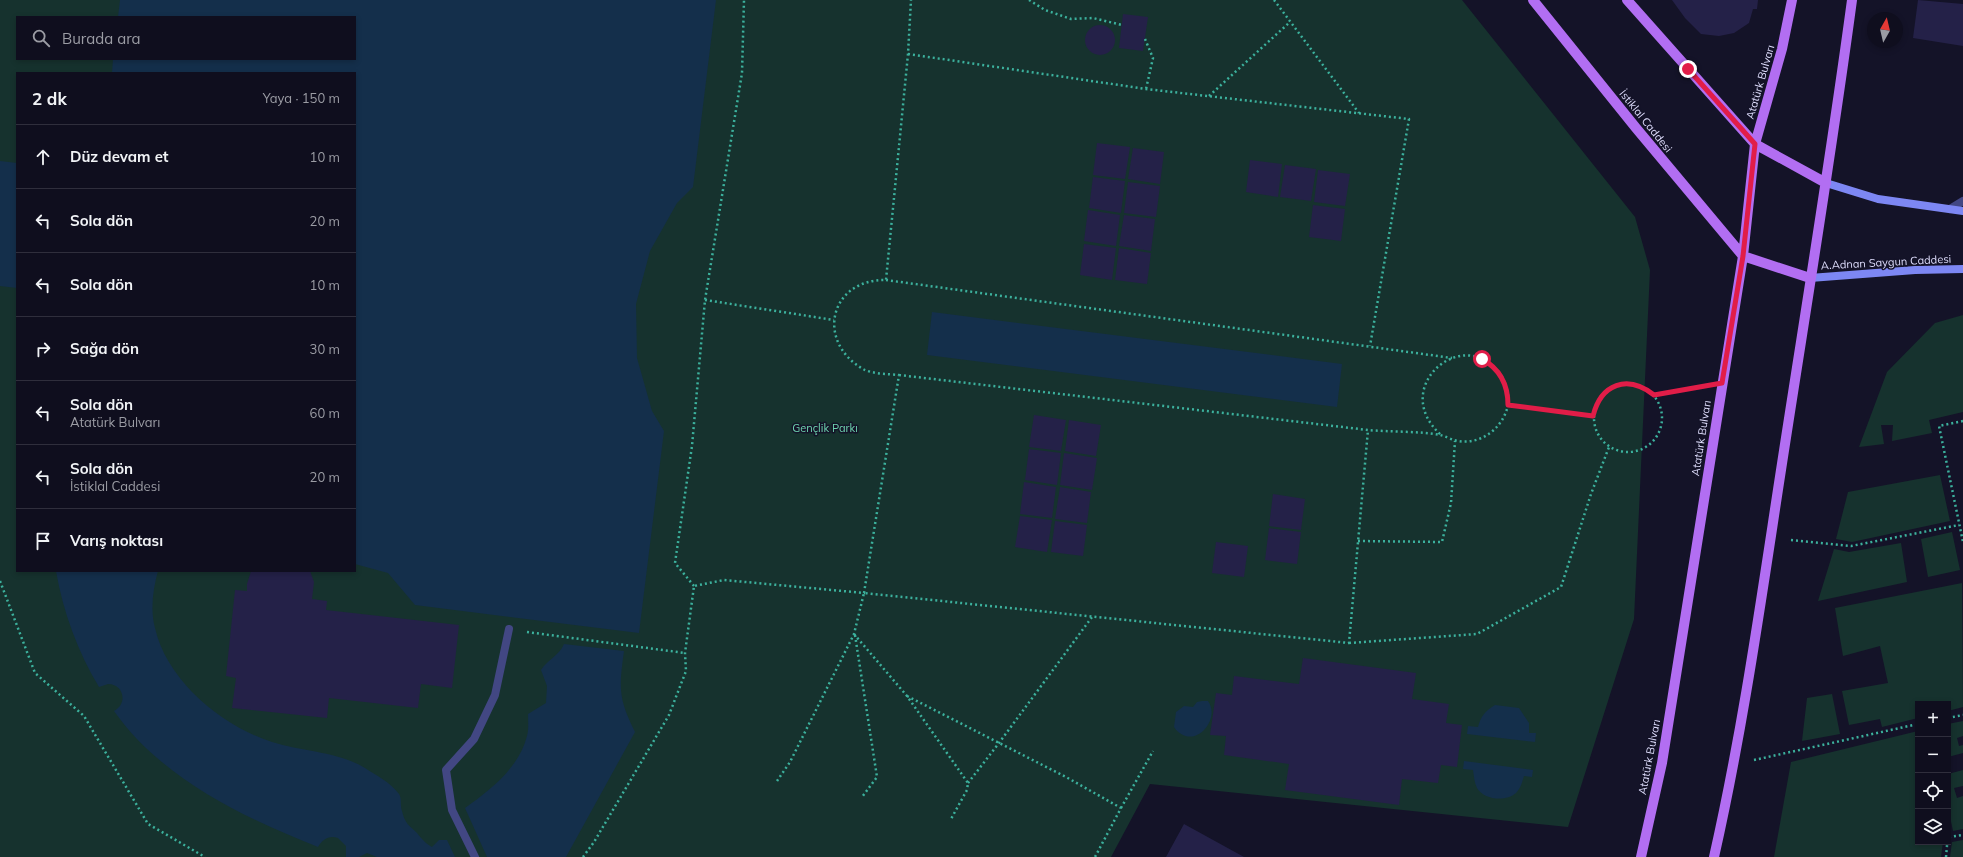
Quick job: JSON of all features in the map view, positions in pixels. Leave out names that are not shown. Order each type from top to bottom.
[{"type":"main road","name":"İstiklal Caddesi","points":[[1533,0],[1636,128],[1743,256]]},
{"type":"main road","points":[[1627,0],[1755,144],[1826,183],[1878,199],[1963,211]]},
{"type":"main road","name":"Atatürk Bulvarı","points":[[1641,857],[1662,763],[1743,256],[1755,144],[1782,49],[1792,0]]},
{"type":"main road","points":[[1714,857],[1733,764],[1770,538],[1826,183],[1852,0]]},
{"type":"main road","points":[[1743,256],[1810,278]]},
{"type":"main road","name":"A.Adnan Saygun Caddesi","points":[[1810,278],[1915,270],[1963,269]]},
{"type":"street","points":[[1950,209],[1963,201]]},
{"type":"street","points":[[475,857],[452,810],[446,770],[474,739],[495,695],[509,629]]},
{"type":"path","points":[[583,857],[594,842],[669,715],[686,671],[685,652],[694,586],[675,563],[692,446],[705,300],[738,108],[742,73],[744,0]]},
{"type":"path","points":[[886,280],[908,54],[911,0]]},
{"type":"path","points":[[1029,0],[1044,10],[1071,19],[1093,18],[1122,25]]},
{"type":"path","points":[[1274,0],[1359,113]]},
{"type":"path","points":[[1209,96],[1290,22]]},
{"type":"path","points":[[1145,39],[1153,58],[1146,89]]},
{"type":"path","points":[[908,54],[1146,89],[1409,119],[1370,346]]},
{"type":"path","points":[[874,280],[886,280],[1452,358],[1468,356],[1482,359],[1490,364],[1502,376],[1508,395],[1508,405],[1499,426],[1491,434],[1470,442],[1455,441],[1441,435],[1368,430],[864,370],[852,361],[837,343],[834,331],[834,320],[837,308],[843,297],[852,289],[862,283],[874,280]]},
{"type":"path","points":[[705,300],[834,320]]},
{"type":"path","points":[[1441,435],[1426,417],[1422,397],[1429,376],[1442,363],[1452,358]]},
{"type":"path","points":[[777,781],[790,762],[854,634],[864,593],[899,375]]},
{"type":"path","points":[[1630,383],[1643,387],[1654,395],[1660,407],[1662,421],[1658,434],[1648,445],[1636,451],[1622,452],[1609,447],[1597,433],[1593,416],[1596,403],[1605,392],[1616,385],[1630,383]]},
{"type":"path","points":[[1654,395],[1722,383]]},
{"type":"path","points":[[1508,405],[1593,416]]},
{"type":"path","points":[[1963,421],[1939,426],[1963,542]]},
{"type":"path","points":[[1349,643],[1368,430]]},
{"type":"path","points":[[1358,541],[1442,542],[1451,503],[1455,441]]},
{"type":"path","points":[[694,586],[724,580],[1349,643],[1477,634],[1561,588],[1591,494],[1609,447]]},
{"type":"path","points":[[1770,538],[1851,546],[1959,525]]},
{"type":"path","points":[[0,581],[35,673],[84,716],[148,824],[205,857]]},
{"type":"path","points":[[951,819],[967,790],[968,783],[1000,743],[1093,617]]},
{"type":"path","points":[[509,629],[685,652]]},
{"type":"path","points":[[854,634],[906,696],[968,783]]},
{"type":"path","points":[[854,634],[878,777],[862,798]]},
{"type":"path","points":[[906,696],[1066,777],[1121,808]]},
{"type":"path","points":[[1951,717],[1963,715]]},
{"type":"path","points":[[1733,764],[1915,725]]},
{"type":"path","points":[[1095,857],[1153,751]]},
{"type":"path","points":[[1951,836],[1963,834]]},
{"type":"path","points":[[1946,857],[1947,845]]},
{"type":"green space","name":"Gençlik Parkı","points":[[0,0],[1462,0],[1635,217],[1650,270],[1634,619],[1568,827],[1150,784],[1111,857],[0,857]]},
{"type":"green space","points":[[1963,315],[1963,412],[1929,420],[1932,433],[1892,441],[1893,425],[1881,425],[1884,444],[1859,447],[1887,372],[1935,323]]},
{"type":"green space","points":[[1940,475],[1950,521],[1852,542],[1836,539],[1848,492]]},
{"type":"green space","points":[[1952,532],[1960,570],[1928,577],[1921,539]]},
{"type":"green space","points":[[1901,543],[1907,582],[1818,601],[1834,549],[1849,552]]},
{"type":"green space","points":[[1962,583],[1963,707],[1951,710],[1951,701],[1915,701],[1915,719],[1882,727],[1880,719],[1849,725],[1842,691],[1888,683],[1880,646],[1843,656],[1835,608]]},
{"type":"green space","points":[[1832,694],[1840,734],[1802,741],[1807,698]]},
{"type":"green space","points":[[1963,721],[1963,736],[1957,738],[1959,746],[1963,745],[1963,753],[1951,756],[1951,737],[1951,723]]},
{"type":"green space","points":[[1915,732],[1915,845],[1943,845],[1941,857],[1774,857],[1791,762]]},
{"type":"green space","points":[[1963,770],[1963,786],[1954,788],[1957,798],[1963,796],[1963,829],[1953,831],[1951,821],[1951,773]]},
{"type":"green space","points":[[1963,840],[1963,857],[1950,857],[1952,842]]},
{"type":"water","points":[[120,0],[716,0],[693,187],[677,203],[650,251],[636,304],[637,358],[652,411],[664,431],[639,633],[415,605],[388,573],[356,564],[356,72],[112,72],[113,60],[356,60],[356,16],[118,16]]},
{"type":"water","points":[[0,161],[16,163],[16,288],[0,286]]},
{"type":"water","points":[[932,312],[1342,364],[1337,407],[927,355]]},
{"type":"water","points":[[56,572],[158,572],[153,599],[153,621],[161,647],[171,666],[199,699],[234,725],[253,735],[272,742],[343,758],[365,768],[387,783],[399,794],[404,819],[427,844],[432,847],[439,840],[447,840],[455,857],[377,857],[367,853],[359,857],[346,857],[346,846],[338,838],[326,838],[318,847],[290,836],[233,809],[180,776],[155,756],[133,735],[114,711],[121,704],[121,691],[118,687],[108,684],[99,687],[91,674],[72,631]]},
{"type":"water","points":[[564,644],[624,651],[621,674],[621,693],[625,710],[635,732],[566,857],[487,857],[465,808],[493,786],[517,758],[523,748],[527,736],[528,714],[546,703],[547,686],[541,670],[546,663],[559,652]]},
{"type":"water","points":[[1208,701],[1211,709],[1211,717],[1208,724],[1203,731],[1196,735],[1189,737],[1181,734],[1174,727],[1176,712],[1184,706],[1193,707],[1197,702]]},
{"type":"water","points":[[1495,705],[1519,708],[1529,723],[1529,733],[1536,733],[1535,742],[1467,734],[1468,726],[1478,727],[1484,714]]},
{"type":"water","points":[[1464,761],[1533,770],[1532,777],[1524,776],[1519,789],[1512,796],[1501,799],[1490,797],[1480,792],[1477,788],[1473,770],[1463,769]]},
{"type":"building","points":[[1672,0],[1758,0],[1757,9],[1753,9],[1749,23],[1734,33],[1719,36],[1701,34],[1685,18]]},
{"type":"building","points":[[1918,0],[1963,4],[1963,46],[1913,38]]},
{"type":"building","points":[[1123,14],[1148,17],[1143,51],[1119,48]]},
{"type":"building","points":[[1100,25],[1111,29],[1115,40],[1111,51],[1100,55],[1089,51],[1085,40],[1089,29]]},
{"type":"building","points":[[1097,143],[1130,147],[1125,179],[1093,175]]},
{"type":"building","points":[[1133,148],[1164,152],[1160,184],[1128,179]]},
{"type":"building","points":[[1250,160],[1282,164],[1278,197],[1246,192]]},
{"type":"building","points":[[1285,165],[1316,169],[1311,201],[1280,197]]},
{"type":"building","points":[[1318,170],[1350,174],[1345,206],[1314,202]]},
{"type":"building","points":[[1093,177],[1125,181],[1121,213],[1089,208]]},
{"type":"building","points":[[1128,182],[1160,186],[1156,217],[1124,213]]},
{"type":"building","points":[[1313,205],[1345,209],[1341,241],[1309,237]]},
{"type":"building","points":[[1088,210],[1120,215],[1116,246],[1084,241]]},
{"type":"building","points":[[1124,215],[1155,219],[1151,251],[1119,246]]},
{"type":"building","points":[[1084,244],[1116,248],[1112,280],[1080,275]]},
{"type":"building","points":[[1119,248],[1151,253],[1147,284],[1115,280]]},
{"type":"building","points":[[1034,415],[1066,420],[1061,451],[1029,447]]},
{"type":"building","points":[[1069,420],[1101,425],[1096,456],[1065,451]]},
{"type":"building","points":[[1029,449],[1061,453],[1057,485],[1025,480]]},
{"type":"building","points":[[1064,453],[1097,458],[1092,490],[1060,485]]},
{"type":"building","points":[[1024,482],[1056,487],[1052,518],[1020,514]]},
{"type":"building","points":[[1060,487],[1091,492],[1087,523],[1055,519]]},
{"type":"building","points":[[1273,494],[1305,499],[1301,530],[1269,526]]},
{"type":"building","points":[[1020,516],[1052,520],[1047,552],[1015,547]]},
{"type":"building","points":[[1055,521],[1087,525],[1083,556],[1051,552]]},
{"type":"building","points":[[1269,528],[1301,532],[1297,564],[1265,560]]},
{"type":"building","points":[[1216,542],[1248,546],[1244,577],[1212,573]]},
{"type":"building","points":[[251,572],[310,572],[314,582],[312,599],[327,601],[326,610],[459,625],[452,688],[421,684],[418,708],[329,698],[327,718],[232,708],[236,678],[226,676],[235,590],[247,591],[247,584]]},
{"type":"building","points":[[1303,658],[1416,673],[1412,699],[1449,704],[1446,723],[1462,725],[1457,767],[1441,765],[1438,783],[1402,779],[1399,805],[1285,790],[1289,764],[1224,755],[1226,736],[1210,735],[1216,693],[1232,695],[1234,676],[1299,684]]},
{"type":"building","points":[[1184,824],[1244,857],[1166,857]]},
{"type":"route","points":[[1482,359],[1490,364],[1502,376],[1508,395],[1508,405],[1593,416],[1596,403],[1605,392],[1616,385],[1630,383],[1643,387],[1654,395],[1722,383],[1743,256],[1755,144],[1688,69]]}]
